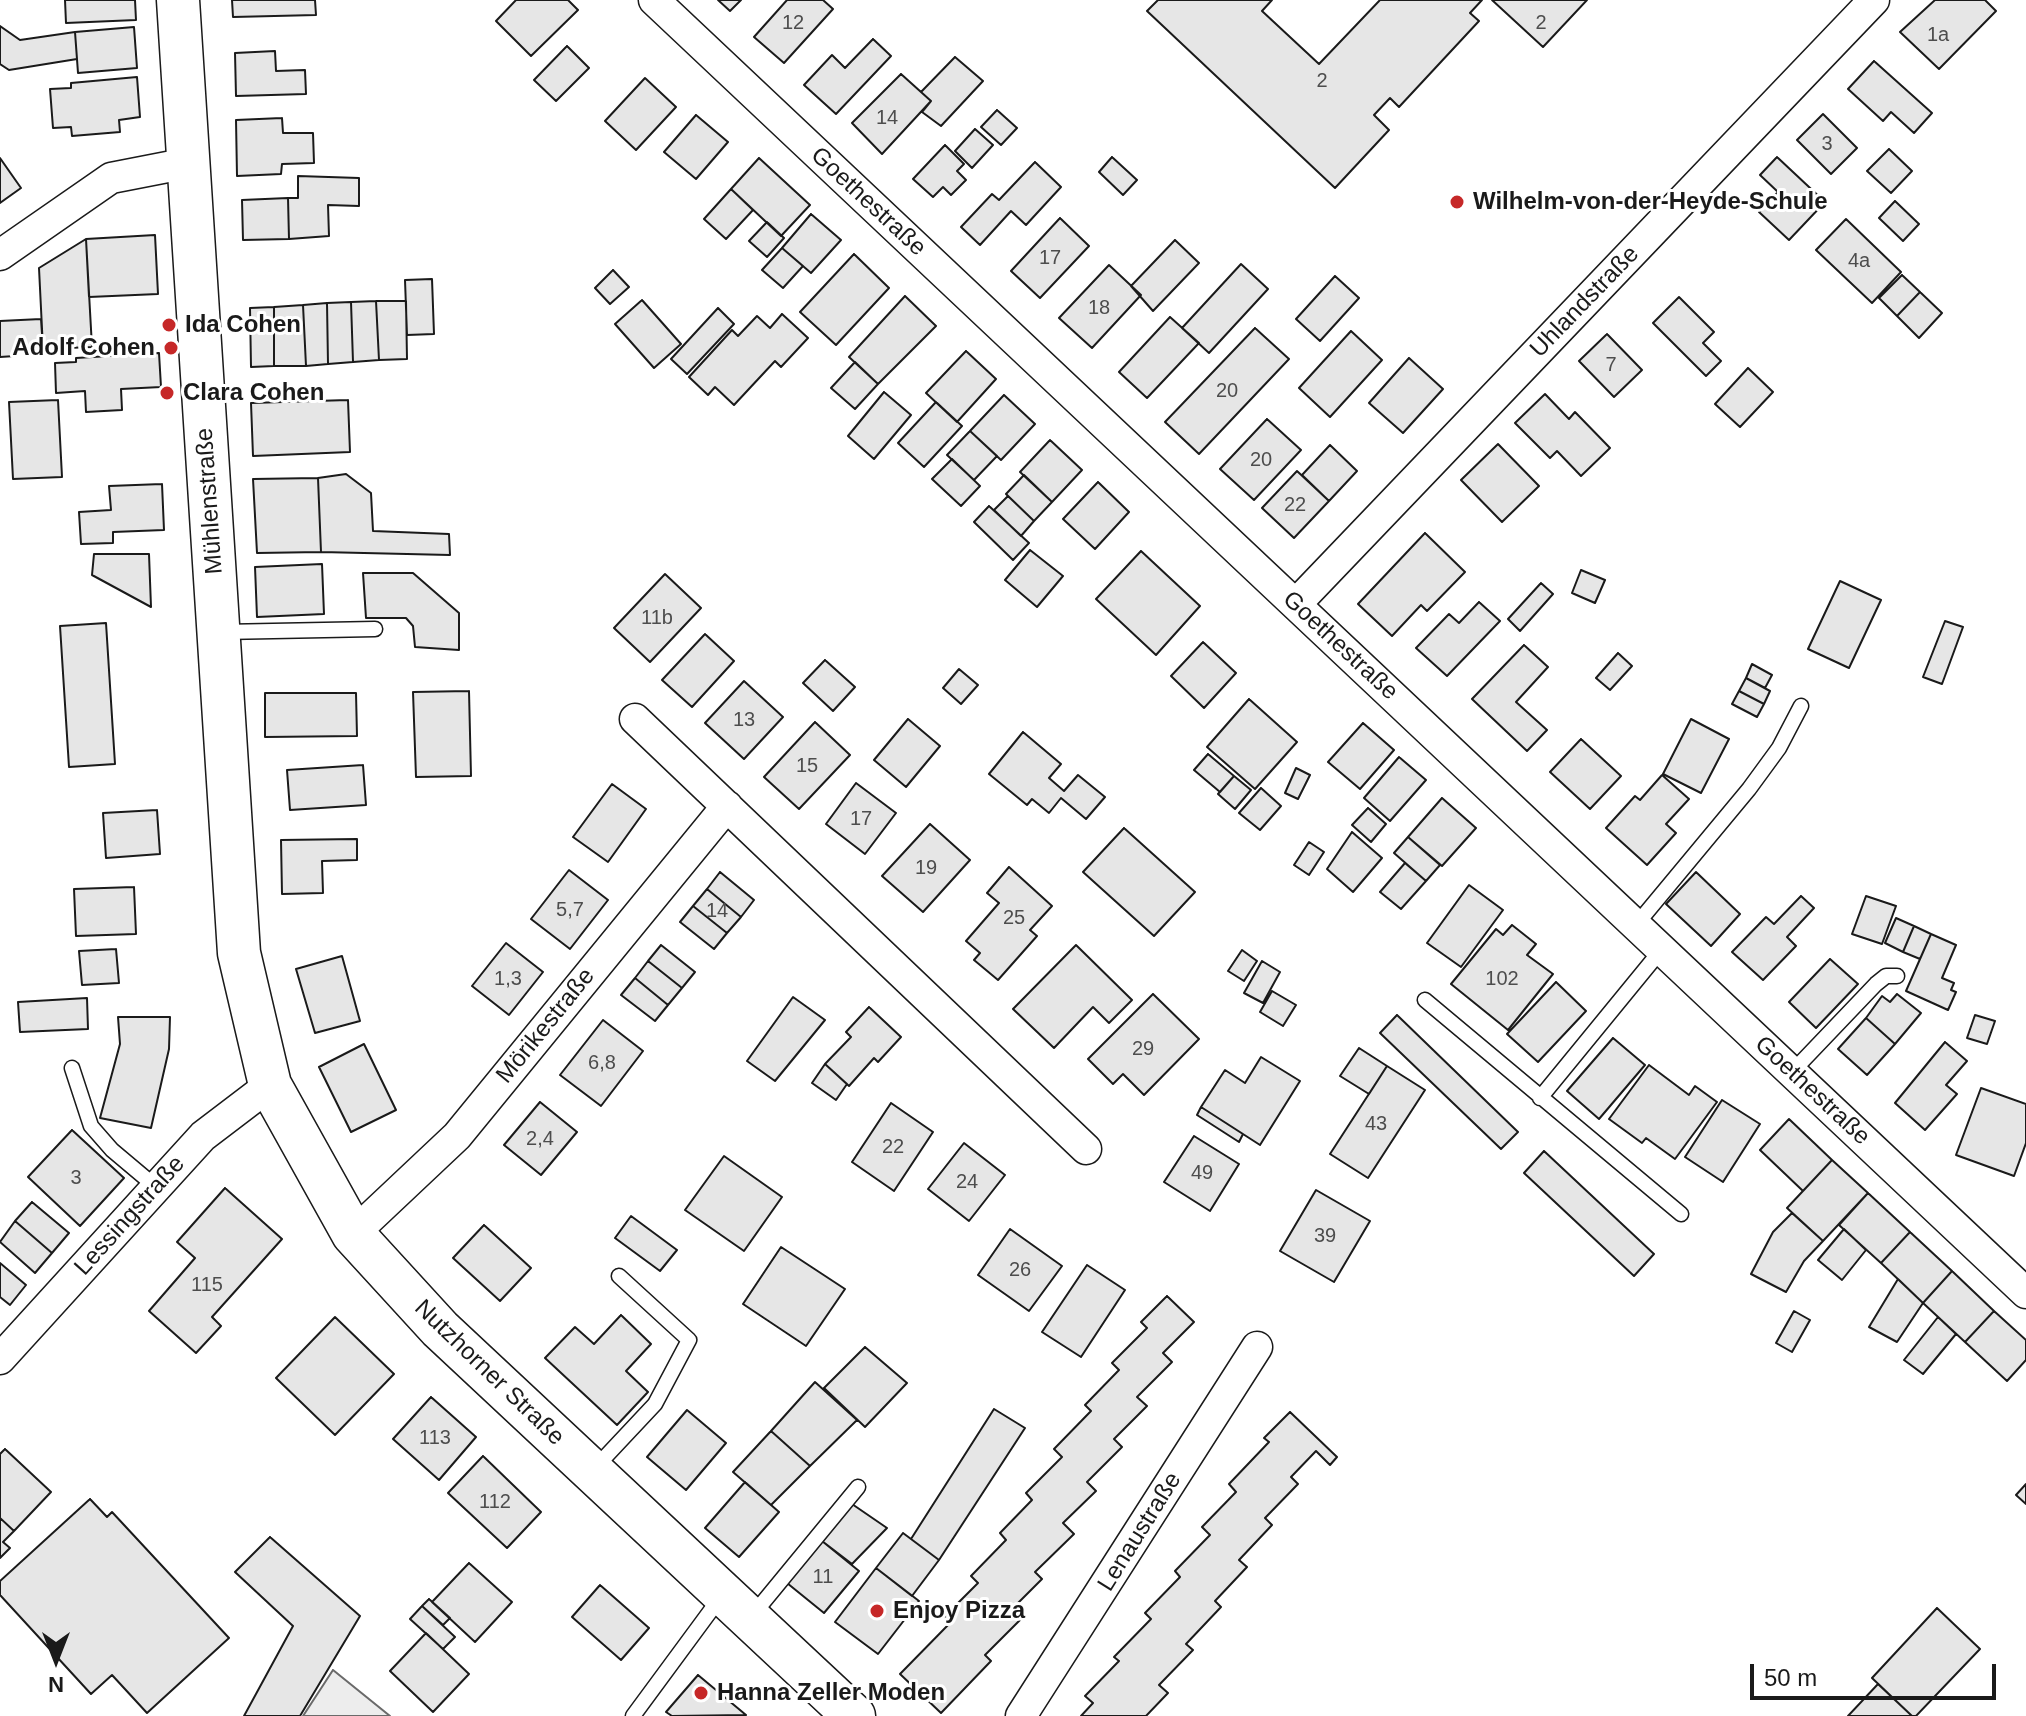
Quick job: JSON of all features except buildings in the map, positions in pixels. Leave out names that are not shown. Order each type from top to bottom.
[{"type":"main road","name":"Mühlenstraße","points":[[178,0],[239,953]]},
{"type":"main road","name":"Nutzhorner Straße","points":[[239,953],[270,1085],[353,1234],[440,1329],[854,1716]]},
{"type":"street","name":"Goethestraße","points":[[654,0],[2026,1293]]},
{"type":"street","name":"Uhlandstraße","points":[[1296,604],[1874,0]]},
{"type":"street","points":[[0,255],[111,178],[188,163]]},
{"type":"street","points":[[635,719],[1086,1149]]},
{"type":"street","name":"Mörikestraße","points":[[353,1234],[457,1136],[727,806]]},
{"type":"street","name":"Lessingstraße","points":[[0,1359],[203,1136],[270,1085]]},
{"type":"street","name":"Lenaustraße","points":[[1021,1716],[1257,1347]]},
{"type":"lane","points":[[218,632],[375,629]]},
{"type":"lane","points":[[1636,925],[1749,789],[1779,748],[1801,706]]},
{"type":"lane","points":[[1540,1098],[1662,949]]},
{"type":"lane","points":[[1792,1072],[1876,984],[1886,976],[1897,976]]},
{"type":"lane","points":[[1425,1000],[1681,1214]]},
{"type":"lane","points":[[72,1068],[91,1126],[112,1150],[156,1187]]},
{"type":"lane","points":[[591,1472],[655,1404],[689,1340],[619,1276]]},
{"type":"lane","points":[[633,1716],[736,1607],[858,1487]]},
{"type":"shaded area","points":[[333,1670],[390,1716],[303,1716]]},
{"type":"place","name":"Wilhelm-von-der-Heyde-Schule","points":[[1457,202]]},
{"type":"place","name":"Ida Cohen","points":[[169,325]]},
{"type":"place","name":"Adolf Cohen","points":[[171,348]]},
{"type":"place","name":"Clara Cohen","points":[[167,393]]},
{"type":"place","name":"Enjoy Pizza","points":[[877,1611]]},
{"type":"place","name":"Hanna Zeller Moden","points":[[701,1693]]}]
